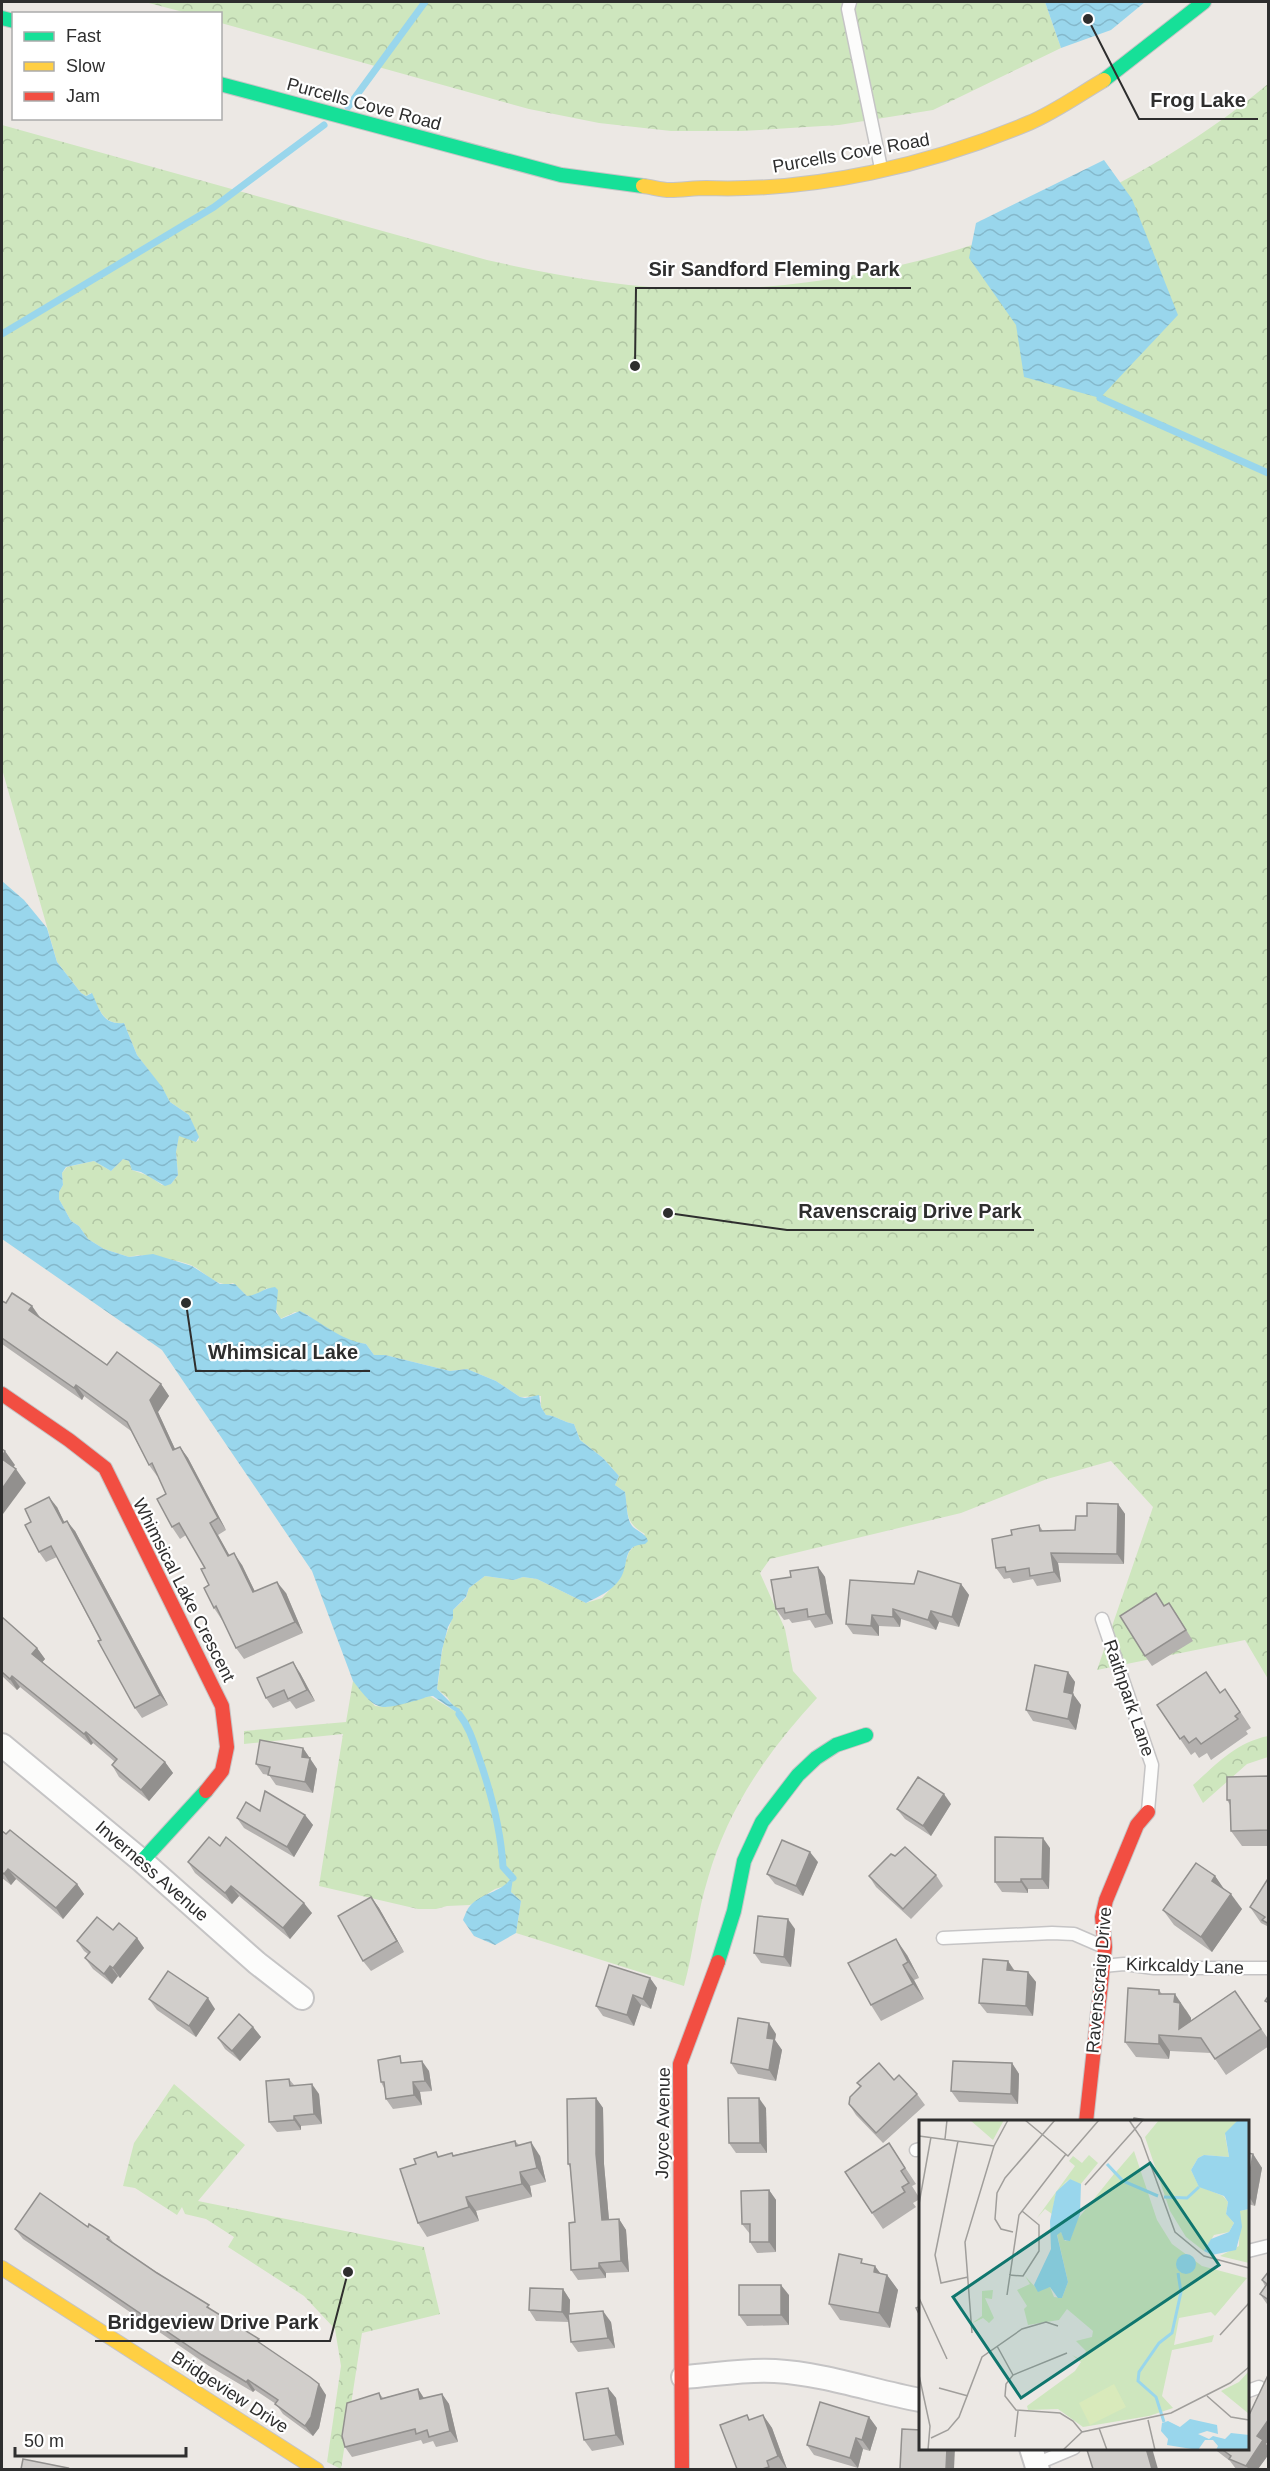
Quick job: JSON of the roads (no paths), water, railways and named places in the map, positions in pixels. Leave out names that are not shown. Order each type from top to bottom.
[{"type":"street","name":"Purcells Cove Road","points":[[222,85],[561,175],[670,190],[704,188],[734,190],[820,181],[882,170],[954,151],[1031,122],[1114,75],[1204,2]]},
{"type":"street","name":"Whimsical Lake Crescent","points":[[2,1394],[105,1468],[222,1706],[227,1746],[222,1771],[142,1861]]},
{"type":"street","name":"Joyce Avenue","points":[[682,2469],[680,2064],[720,1960],[734,1911],[744,1861],[762,1822],[798,1775],[816,1758],[836,1745],[866,1735]]},
{"type":"street","name":"Inverness Avenue","points":[[2,1745],[142,1861],[257,1963],[302,1998]]},
{"type":"street","name":"Ravenscraig Drive","points":[[1086,2120],[1105,1947],[1102,1917],[1106,1900],[1137,1825],[1148,1812]]},
{"type":"street","name":"Bridgeview Drive","points":[[2,2268],[317,2469]]},
{"type":"street","points":[[683,2377],[740,2371],[783,2372],[826,2377],[919,2400]]},
{"type":"lane","points":[[850,2],[848,9],[882,170]]},
{"type":"lane","name":"Raithpark Lane","points":[[1102,1619],[1152,1765],[1148,1812]]},
{"type":"lane","points":[[944,1938],[1052,1932],[1074,1934],[1105,1947]]},
{"type":"lane","name":"Kirkcaldy Lane","points":[[1102,1966],[1124,1964],[1154,1968],[1269,1968]]},
{"type":"lane","points":[[1249,2251],[1269,2246]]},
{"type":"lane","points":[[1035,2461],[1068,2450]]},
{"type":"water","points":[[1045,2],[1145,2],[1111,30],[1061,48]]},
{"type":"water","points":[[1104,160],[1132,199],[1178,315],[1100,398],[1024,377],[1016,325],[969,258],[976,223]]},
{"type":"water","points":[[2,881],[24,900],[47,928],[57,962],[81,993],[86,996],[92,993],[106,1019],[111,1022],[124,1023],[137,1055],[162,1087],[170,1102],[189,1115],[199,1137],[196,1142],[179,1136],[176,1152],[178,1175],[171,1184],[165,1186],[141,1172],[132,1170],[129,1161],[123,1159],[111,1171],[94,1161],[66,1167],[62,1173],[63,1185],[59,1192],[59,1199],[71,1221],[79,1226],[88,1239],[104,1249],[129,1257],[153,1254],[192,1266],[220,1284],[235,1284],[247,1296],[275,1287],[278,1290],[276,1312],[281,1319],[300,1311],[348,1339],[366,1344],[374,1355],[385,1355],[450,1371],[467,1369],[496,1381],[520,1397],[539,1395],[541,1407],[546,1415],[574,1424],[580,1440],[603,1458],[619,1476],[615,1485],[625,1492],[631,1524],[648,1541],[632,1548],[627,1556],[623,1573],[613,1587],[586,1603],[537,1579],[523,1577],[514,1580],[485,1576],[469,1588],[466,1597],[453,1610],[453,1618],[448,1627],[442,1650],[437,1689],[460,1709],[459,1714],[433,1696],[385,1707],[367,1698],[353,1681],[312,1571],[162,1350],[2,1239]]},
{"type":"water","points":[[513,1878],[511,1892],[521,1901],[516,1933],[495,1945],[474,1936],[463,1920],[468,1909],[475,1902],[503,1886]]},
{"type":"waterway","points":[[348,107],[425,2]]},
{"type":"waterway","points":[[2,334],[214,207],[324,125]]},
{"type":"waterway","points":[[1100,398],[1268,473]]},
{"type":"waterway","points":[[459,1714],[471,1736],[488,1787],[498,1826],[503,1867],[513,1878]]},
{"type":"place","name":"Frog Lake","points":[[1088,19]]},
{"type":"place","name":"Sir Sandford Fleming Park","points":[[635,366]]},
{"type":"place","name":"Ravenscraig Drive Park","points":[[668,1213]]},
{"type":"place","name":"Whimsical Lake","points":[[186,1303]]},
{"type":"place","name":"Bridgeview Drive Park","points":[[348,2272]]}]
